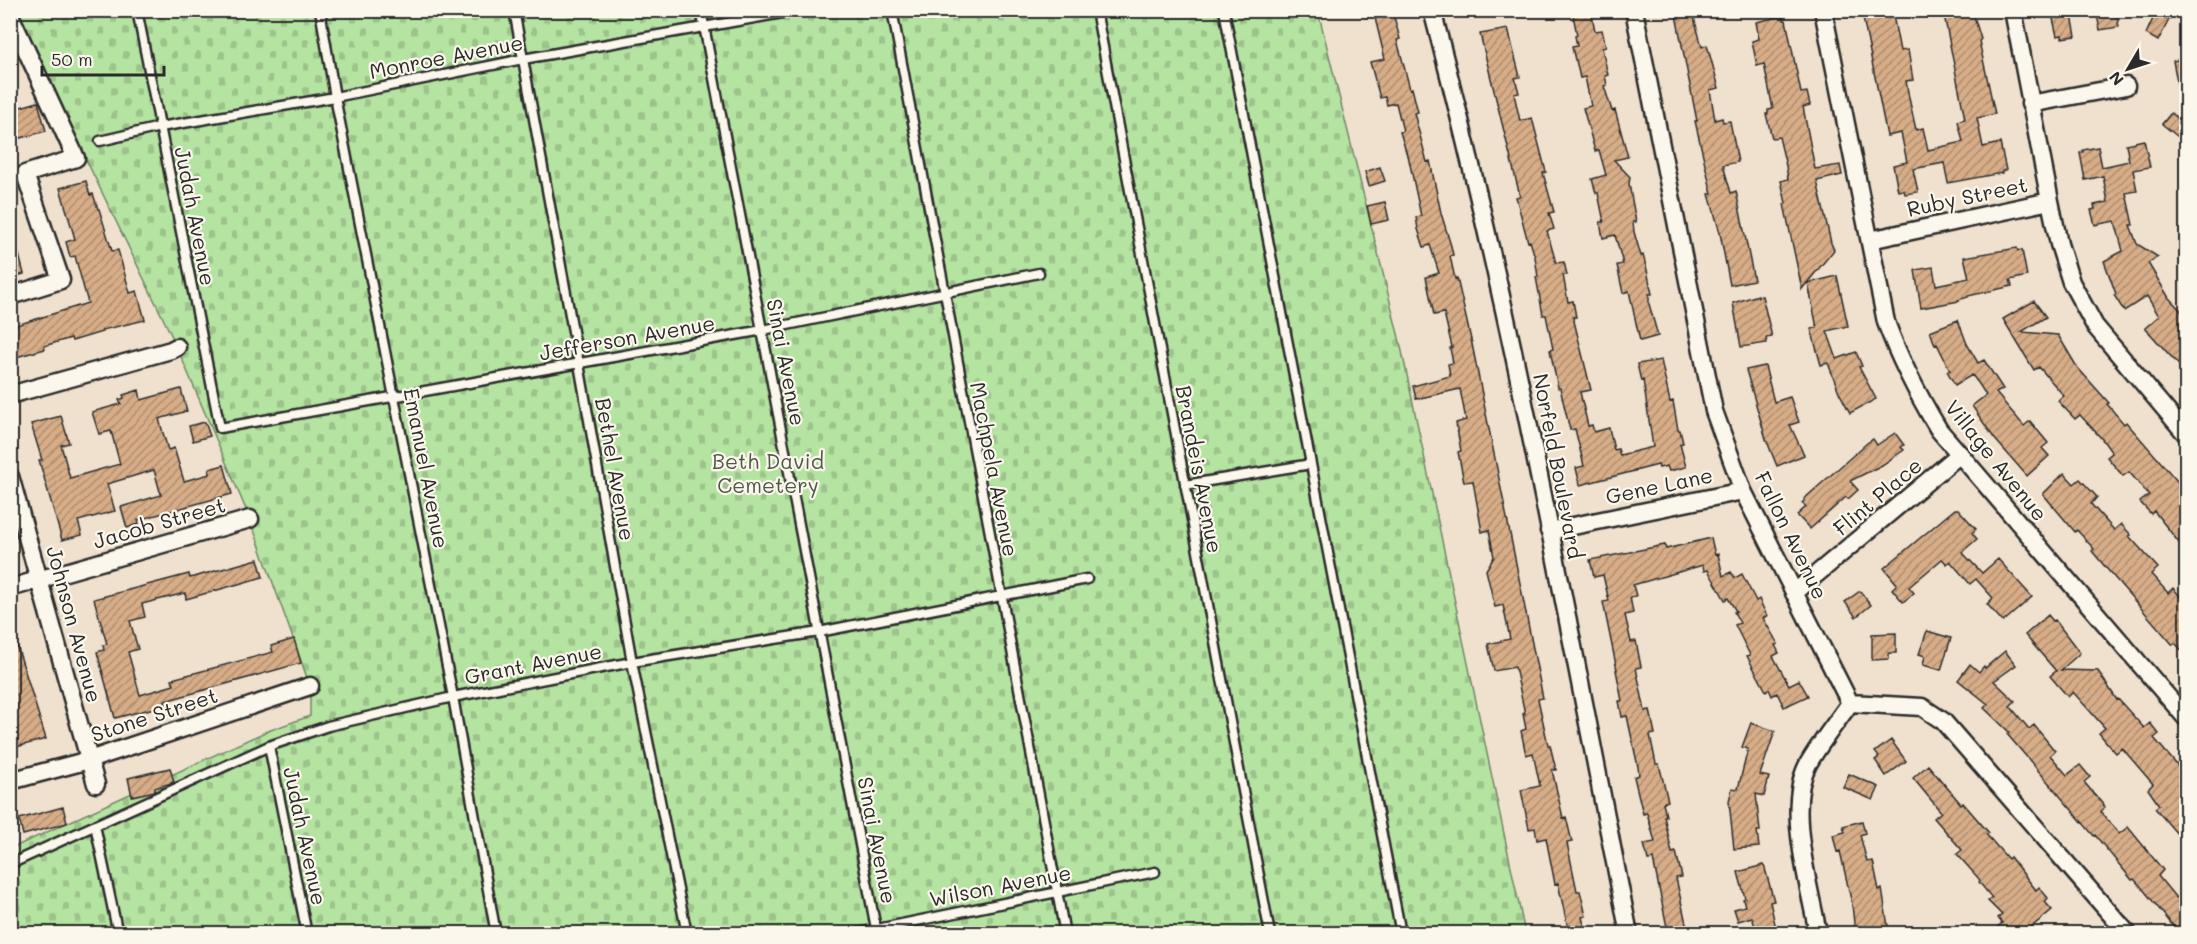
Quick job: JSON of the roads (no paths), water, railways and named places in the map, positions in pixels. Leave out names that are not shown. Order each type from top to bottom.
[{"type":"street","name":"Norfeld Boulevard","points":[[1432,10],[1458,107],[1506,315],[1629,933]]},
{"type":"street","name":"Fallon Avenue","points":[[1634,10],[1714,411],[1743,491],[1850,703]]},
{"type":"street","name":"Village Avenue","points":[[1823,10],[1886,322],[1897,353],[1917,393],[1939,430],[2187,718]]},
{"type":"street","points":[[2013,10],[2050,201]]},
{"type":"street","points":[[10,15],[76,158],[25,174],[61,280],[10,296]]},
{"type":"street","points":[[2031,104],[2126,86]]},
{"type":"street","name":"Ruby Street","points":[[1870,240],[2050,201],[2059,244],[2071,282],[2080,301],[2095,326],[2187,434]]},
{"type":"street","points":[[10,395],[177,347]]},
{"type":"street","name":"Flint Place","points":[[1794,593],[1960,454]]},
{"type":"street","name":"Johnson Avenue","points":[[10,476],[96,784]]},
{"type":"street","name":"Gene Lane","points":[[1549,531],[1743,491]]},
{"type":"street","name":"Jacob Street","points":[[10,588],[250,519]]},
{"type":"street","name":"Stone Street","points":[[10,781],[89,760],[310,686]]},
{"type":"street","points":[[1818,933],[1798,824],[1797,799],[1807,766],[1850,703],[1922,707],[1943,721],[2120,930]]},
{"type":"lane","name":"Judah Avenue","points":[[137,10],[220,428]]},
{"type":"lane","name":"Emanuel Avenue","points":[[320,10],[334,97],[453,697],[496,933]]},
{"type":"lane","name":"Bethel Avenue","points":[[513,10],[632,662],[687,933]]},
{"type":"lane","name":"Sinai Avenue","points":[[701,10],[877,931]]},
{"type":"lane","name":"Monroe Avenue","points":[[100,141],[160,127],[334,97],[523,59],[800,10]]},
{"type":"lane","name":"Machpela Avenue","points":[[892,10],[1065,933]]},
{"type":"lane","name":"Brandeis Avenue","points":[[1096,10],[1270,933]]},
{"type":"lane","points":[[1224,10],[1401,933]]},
{"type":"lane","name":"Jefferson Avenue","points":[[220,428],[763,330],[1039,273]]},
{"type":"lane","points":[[1185,485],[1311,464]]},
{"type":"lane","name":"Grant Avenue","points":[[10,864],[269,746],[328,726],[453,697],[632,662],[819,632],[1087,579]]},
{"type":"lane","name":"Judah Avenue","points":[[269,746],[308,933]]},
{"type":"lane","points":[[95,825],[118,933]]},
{"type":"lane","name":"Wilson Avenue","points":[[852,933],[877,931],[1155,872]]},
{"type":"park label","name":"Beth David Cemetery","points":[[768,472]]}]
